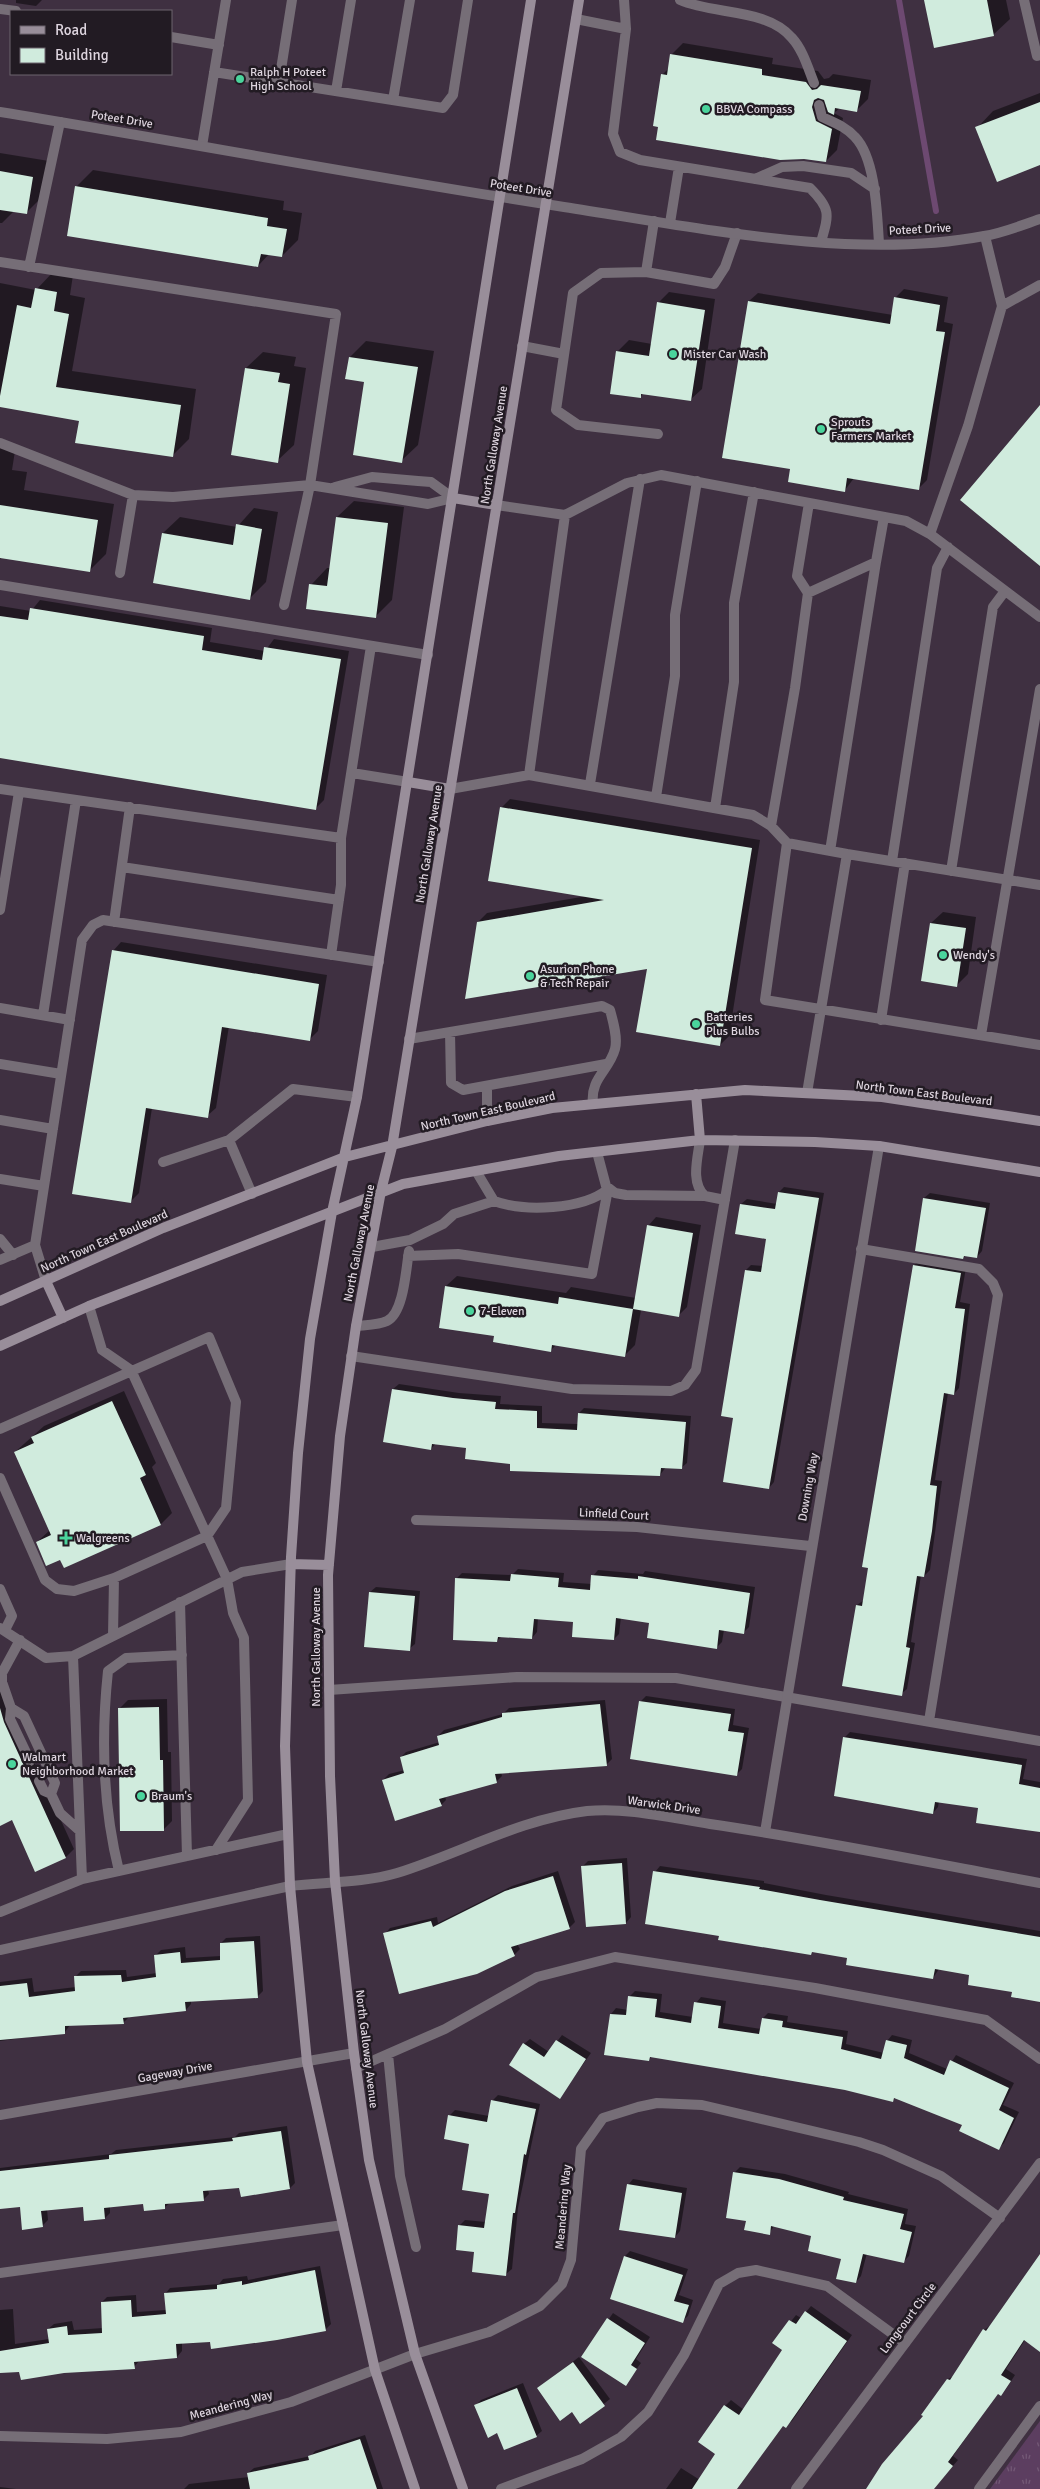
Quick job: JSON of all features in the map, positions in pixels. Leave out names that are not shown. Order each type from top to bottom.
[{"type":"main road","points":[[416,2489],[375,2370],[307,2062],[290,1886],[288,1834],[285,1746],[290,1564],[298,1453],[310,1339],[332,1212],[357,1097],[531,0]]},
{"type":"main road","name":"North Galloway Avenue","points":[[462,2489],[415,2354],[369,2160],[354,2053],[335,1881],[330,1776],[329,1565],[340,1436],[351,1356],[372,1247],[380,1191],[392,1147],[579,0]]},
{"type":"main road","points":[[452,498],[496,504]]},
{"type":"main road","points":[[408,782],[450,789]]},
{"type":"main road","name":"North Town East Boulevard","points":[[0,1301],[163,1228],[345,1157],[392,1147],[487,1121],[552,1108],[745,1090],[882,1097],[1040,1121]]},
{"type":"main road","points":[[696,1094],[700,1140]]},
{"type":"main road","points":[[0,1346],[89,1306],[332,1212],[380,1191],[406,1183],[476,1171],[597,1152],[700,1140],[735,1140],[879,1146],[1040,1172]]},
{"type":"main road","points":[[46,1281],[62,1318]]},
{"type":"main road","points":[[290,1564],[329,1565]]},
{"type":"street","points":[[202,146],[226,0]]},
{"type":"street","points":[[279,82],[292,0]]},
{"type":"street","points":[[336,91],[351,0]]},
{"type":"street","points":[[394,100],[410,0]]},
{"type":"street","points":[[214,72],[443,108],[449,103],[453,95],[468,0]]},
{"type":"street","points":[[624,0],[626,29],[613,134],[620,152],[640,160],[810,188],[824,202],[827,221],[822,242]]},
{"type":"street","points":[[680,0],[695,7],[749,15],[781,29],[792,38],[804,56],[814,84]]},
{"type":"street","points":[[1024,0],[1037,56],[1040,55]]},
{"type":"street","points":[[576,19],[626,29]]},
{"type":"street","points":[[172,37],[219,44]]},
{"type":"street","points":[[819,105],[822,117],[844,127],[857,139],[875,189],[879,243]]},
{"type":"street","name":"Poteet Drive","points":[[0,112],[500,198],[737,233],[822,242],[924,242],[985,236],[1040,219]]},
{"type":"street","points":[[29,267],[60,122]]},
{"type":"street","points":[[754,179],[782,167],[803,166],[851,173],[875,189]]},
{"type":"street","points":[[670,223],[679,167]]},
{"type":"street","points":[[646,272],[654,221]]},
{"type":"street","points":[[658,434],[578,425],[556,410],[573,293],[601,273],[646,272],[714,284],[726,267],[737,233]]},
{"type":"street","points":[[930,534],[968,426],[1002,306],[985,236]]},
{"type":"street","points":[[0,262],[336,314],[310,485],[284,605]]},
{"type":"street","points":[[1002,306],[1040,285]]},
{"type":"street","points":[[522,346],[564,354]]},
{"type":"street","points":[[0,443],[133,495],[173,497],[310,485],[428,504],[452,498]]},
{"type":"street","points":[[496,504],[566,516],[627,482],[661,475],[906,521],[930,534],[1040,617]]},
{"type":"street","points":[[332,488],[372,477],[418,480],[431,482],[452,498]]},
{"type":"street","points":[[590,784],[640,479]]},
{"type":"street","points":[[656,797],[675,676],[675,614],[697,482]]},
{"type":"street","points":[[715,808],[734,682],[734,603],[754,492]]},
{"type":"street","points":[[120,573],[133,495]]},
{"type":"street","points":[[771,826],[795,688],[808,593],[797,576],[809,503]]},
{"type":"street","points":[[529,775],[566,516]]},
{"type":"street","points":[[830,851],[884,517]]},
{"type":"street","points":[[892,861],[937,568],[948,547]]},
{"type":"street","points":[[808,593],[876,562]]},
{"type":"street","points":[[0,585],[428,655]]},
{"type":"street","points":[[950,871],[993,607],[1005,591]]},
{"type":"street","points":[[331,955],[342,884],[342,838],[371,646]]},
{"type":"street","points":[[981,1035],[1040,689]]},
{"type":"street","points":[[352,773],[408,782]]},
{"type":"street","points":[[450,789],[529,775],[590,784],[753,815],[771,826],[787,843],[1040,885]]},
{"type":"street","points":[[0,789],[342,838]]},
{"type":"street","points":[[0,910],[19,792]]},
{"type":"street","points":[[43,1015],[76,800]]},
{"type":"street","points":[[114,922],[130,807]]},
{"type":"street","points":[[787,843],[764,1000],[1040,1045]]},
{"type":"street","points":[[807,1093],[847,854]]},
{"type":"street","points":[[881,1020],[905,863]]},
{"type":"street","points":[[122,867],[339,900]]},
{"type":"street","points":[[46,1281],[34,1245],[82,940],[93,925],[103,920],[379,962]]},
{"type":"street","points":[[409,1039],[602,1006],[610,1010],[614,1027],[615,1049],[594,1087],[593,1104]]},
{"type":"street","points":[[0,1008],[70,1020]]},
{"type":"street","points":[[450,1032],[451,1083],[456,1088],[468,1091],[606,1064]]},
{"type":"street","points":[[0,1064],[61,1074]]},
{"type":"street","points":[[487,1088],[487,1121]]},
{"type":"street","points":[[163,1162],[229,1140],[293,1089],[357,1097]]},
{"type":"street","points":[[0,1120],[53,1129]]},
{"type":"street","points":[[229,1140],[252,1194]]},
{"type":"street","points":[[700,1140],[697,1179],[699,1188],[705,1196]]},
{"type":"street","points":[[351,1356],[572,1389],[671,1391],[685,1385],[696,1370],[735,1140]]},
{"type":"street","name":"Downing Way","points":[[765,1832],[810,1546],[879,1146]]},
{"type":"street","points":[[408,1256],[458,1254],[592,1274],[608,1189],[603,1179],[597,1152]]},
{"type":"street","points":[[476,1171],[494,1202]]},
{"type":"street","points":[[0,1179],[44,1186]]},
{"type":"street","points":[[372,1247],[410,1240],[443,1224],[454,1214],[494,1202],[521,1208],[544,1207],[590,1200],[608,1189],[626,1195],[705,1196],[725,1200]]},
{"type":"street","points":[[0,1239],[13,1254]]},
{"type":"street","points":[[356,1326],[387,1321],[394,1316],[400,1305],[410,1240]]},
{"type":"street","points":[[0,1260],[34,1245]]},
{"type":"street","points":[[861,1249],[979,1268],[993,1283],[998,1295],[929,1721]]},
{"type":"street","points":[[89,1306],[102,1350],[131,1370],[227,1579],[233,1613],[244,1638],[248,1800],[216,1850]]},
{"type":"street","points":[[0,1429],[208,1336],[236,1402],[226,1508],[207,1536],[114,1578],[74,1591],[57,1589],[45,1580],[0,1478]]},
{"type":"street","name":"Linfield Court","points":[[416,1520],[638,1527],[810,1546]]},
{"type":"street","points":[[0,1589],[12,1616],[3,1629],[46,1658],[73,1656],[242,1572],[290,1564]]},
{"type":"street","points":[[113,1636],[114,1578]]},
{"type":"street","points":[[180,1602],[187,1856]]},
{"type":"street","points":[[20,1640],[2,1673],[2,1682],[11,1708],[10,1719],[30,1761]]},
{"type":"street","points":[[119,1870],[110,1833],[103,1715],[108,1671],[126,1658],[182,1655]]},
{"type":"street","points":[[73,1656],[82,1878]]},
{"type":"street","points":[[329,1690],[517,1677],[676,1678],[1040,1741]]},
{"type":"street","points":[[11,1708],[24,1716],[55,1784],[51,1794]]},
{"type":"street","points":[[39,1781],[44,1791],[51,1794],[60,1812],[80,1831]]},
{"type":"street","name":"Warwick Drive","points":[[0,1950],[290,1886],[365,1880],[395,1874],[434,1861],[489,1836],[532,1823],[588,1811],[628,1812],[765,1832],[1040,1883]]},
{"type":"street","points":[[0,1912],[82,1878],[288,1834]]},
{"type":"street","points":[[356,2068],[445,2029],[537,1977],[615,1957],[815,1988],[986,2020],[1040,2059]]},
{"type":"street","name":"Gageway Drive","points":[[0,2114],[354,2053]]},
{"type":"street","points":[[388,2054],[400,2176],[416,2247]]},
{"type":"street","name":"Meandering Way","points":[[0,2436],[107,2439],[181,2432],[291,2402],[415,2354],[489,2332],[540,2306],[562,2284],[571,2260],[581,2150],[603,2118],[638,2107],[657,2103],[702,2105],[859,2142],[941,2176],[1000,2218]]},
{"type":"street","name":"Longcourt Circle","points":[[796,2489],[1040,2164]]},
{"type":"street","points":[[0,2273],[343,2225]]},
{"type":"street","points":[[501,2489],[582,2459],[621,2437],[648,2412],[684,2355],[719,2284],[738,2273],[756,2270],[827,2286],[905,2343]]},
{"type":"street","points":[[978,2489],[1040,2406]]},
{"type":"green space","points":[[1040,2421],[1040,2489],[990,2489]]},
{"type":"building","points":[[924,0],[987,0],[994,36],[934,48]]},
{"type":"building","name":"BBVA Compass","points":[[670,54],[762,69],[762,75],[806,82],[812,90],[817,89],[821,85],[861,91],[857,112],[835,108],[834,115],[828,112],[824,100],[818,98],[814,100],[812,107],[816,121],[832,129],[826,162],[804,159],[780,160],[656,140],[658,127],[653,126],[661,74],[667,75]]},
{"type":"building","points":[[1040,102],[1040,165],[997,182],[975,127]]},
{"type":"building","points":[[0,171],[33,177],[27,214],[0,210]]},
{"type":"building","points":[[75,186],[268,218],[267,226],[287,229],[282,257],[261,254],[258,267],[67,236]]},
{"type":"building","points":[[35,288],[57,292],[54,311],[69,314],[56,387],[181,405],[173,457],[75,443],[79,421],[0,407],[0,396],[17,305],[31,308]]},
{"type":"building","points":[[894,297],[940,305],[936,331],[945,332],[919,490],[847,478],[845,492],[788,482],[790,469],[722,458],[748,301],[890,324]]},
{"type":"building","name":"Mister Car Wash","points":[[657,302],[705,310],[691,401],[641,394],[641,398],[610,394],[616,351],[649,356]]},
{"type":"building","points":[[349,357],[418,367],[402,463],[353,455],[364,382],[345,379]]},
{"type":"building","points":[[245,368],[280,373],[278,382],[290,384],[278,463],[231,455]]},
{"type":"building","points":[[1040,405],[1040,566],[960,500]]},
{"type":"building","points":[[0,505],[98,520],[90,572],[0,558]]},
{"type":"building","points":[[336,517],[388,523],[376,618],[306,609],[309,584],[327,586]]},
{"type":"building","points":[[236,524],[262,529],[250,600],[153,583],[162,533],[233,545]]},
{"type":"building","points":[[30,608],[204,636],[202,650],[262,660],[264,647],[341,659],[316,810],[0,758],[0,616],[28,620]]},
{"type":"building","points":[[500,807],[752,848],[720,1046],[636,1032],[647,969],[465,999],[477,922],[604,900],[488,881]]},
{"type":"building","name":"Wendy's","points":[[930,923],[966,928],[957,987],[921,981]]},
{"type":"building","points":[[112,950],[319,984],[310,1041],[222,1027],[208,1118],[146,1108],[131,1203],[72,1194]]},
{"type":"building","points":[[778,1192],[819,1198],[769,1489],[723,1482],[733,1418],[721,1416],[745,1270],[761,1272],[766,1239],[735,1234],[740,1204],[775,1209]]},
{"type":"building","points":[[923,1198],[986,1208],[977,1258],[964,1256],[963,1259],[915,1251]]},
{"type":"building","points":[[647,1225],[693,1233],[679,1317],[633,1309]]},
{"type":"building","points":[[913,1265],[961,1273],[955,1308],[965,1309],[954,1395],[944,1393],[930,1485],[937,1486],[932,1531],[924,1577],[917,1576],[906,1647],[910,1648],[902,1696],[842,1686],[856,1605],[862,1606],[868,1568],[862,1567]]},
{"type":"building","points":[[445,1286],[558,1304],[559,1297],[633,1309],[625,1357],[552,1345],[551,1352],[493,1342],[494,1336],[439,1328]]},
{"type":"building","points":[[392,1389],[496,1402],[495,1409],[537,1411],[537,1428],[577,1430],[578,1413],[686,1422],[682,1469],[661,1468],[660,1476],[510,1471],[510,1464],[465,1459],[466,1448],[432,1444],[431,1450],[383,1442]]},
{"type":"building","name":"Walgreens","points":[[112,1401],[146,1475],[140,1478],[161,1525],[64,1568],[60,1560],[46,1566],[36,1542],[51,1535],[14,1452],[34,1443],[31,1437]]},
{"type":"building","points":[[511,1574],[559,1578],[558,1587],[590,1590],[591,1575],[638,1579],[638,1576],[750,1593],[744,1634],[719,1630],[717,1649],[647,1638],[649,1623],[616,1618],[614,1640],[572,1637],[573,1622],[534,1619],[532,1639],[498,1637],[497,1642],[453,1640],[455,1578],[510,1581]]},
{"type":"building","points":[[369,1592],[415,1596],[410,1651],[364,1647]]},
{"type":"building","points":[[639,1701],[731,1714],[728,1731],[744,1733],[737,1776],[630,1759]]},
{"type":"building","points":[[600,1704],[607,1766],[495,1774],[497,1783],[439,1799],[442,1806],[395,1821],[382,1780],[404,1773],[400,1757],[439,1745],[437,1736],[502,1717],[502,1713]]},
{"type":"building","name":"Braum's","points":[[159,1707],[160,1760],[163,1760],[164,1831],[120,1831],[118,1708]]},
{"type":"building","name":"Walmart Neighborhood Market","points":[[0,1708],[4,1722],[66,1858],[35,1872],[12,1820],[0,1826]]},
{"type":"building","points":[[843,1737],[1022,1765],[1019,1784],[1040,1788],[1040,1832],[976,1823],[978,1808],[935,1802],[933,1814],[834,1796]]},
{"type":"building","points":[[622,1863],[626,1924],[586,1927],[581,1866]]},
{"type":"building","points":[[653,1871],[760,1887],[759,1889],[820,1900],[1040,1937],[1040,2002],[1011,1997],[1012,1992],[968,1985],[969,1975],[935,1969],[933,1979],[846,1965],[847,1958],[812,1952],[811,1955],[718,1940],[719,1936],[645,1924]]},
{"type":"building","points":[[553,1876],[570,1929],[511,1947],[515,1956],[477,1974],[399,1994],[383,1933],[431,1921],[433,1927],[505,1891]]},
{"type":"building","points":[[254,1941],[258,1998],[185,2002],[186,2011],[123,2018],[124,2024],[65,2026],[65,2034],[0,2040],[0,1986],[27,1983],[29,1997],[75,1991],[74,1976],[121,1975],[122,1982],[156,1977],[154,1955],[180,1952],[181,1963],[220,1960],[220,1943]]},
{"type":"building","points":[[628,1996],[657,1999],[655,2017],[691,2023],[694,2002],[721,2006],[718,2028],[759,2034],[762,2018],[783,2021],[782,2027],[843,2037],[841,2049],[881,2059],[886,2040],[907,2045],[904,2058],[944,2075],[950,2060],[1009,2088],[999,2110],[1014,2118],[999,2150],[959,2131],[962,2125],[894,2098],[893,2102],[845,2090],[650,2057],[649,2061],[604,2055],[610,2014],[626,2015]]},
{"type":"building","points":[[556,2040],[586,2059],[560,2099],[509,2065],[523,2043],[544,2057]]},
{"type":"building","points":[[491,2100],[536,2109],[526,2155],[524,2154],[515,2213],[513,2213],[506,2276],[472,2272],[474,2252],[456,2250],[458,2225],[484,2228],[489,2194],[462,2190],[469,2144],[444,2139],[448,2115],[487,2122]]},
{"type":"building","points":[[281,2131],[290,2189],[241,2197],[239,2188],[203,2191],[204,2201],[165,2204],[165,2209],[144,2211],[143,2204],[104,2208],[105,2219],[84,2221],[83,2207],[41,2211],[43,2227],[22,2230],[20,2207],[0,2209],[0,2171],[109,2159],[109,2155],[233,2141],[232,2138]]},
{"type":"building","points":[[733,2172],[779,2179],[844,2197],[843,2200],[904,2214],[900,2229],[912,2232],[904,2263],[863,2254],[856,2283],[836,2279],[841,2259],[808,2251],[811,2236],[771,2226],[770,2235],[744,2230],[746,2221],[726,2218]]},
{"type":"building","points":[[627,2184],[682,2193],[675,2238],[619,2230]]},
{"type":"building","points":[[1040,2254],[1040,2352],[1024,2340],[1001,2375],[1011,2381],[1001,2396],[998,2394],[948,2462],[953,2466],[934,2489],[866,2489],[882,2464],[923,2416],[921,2415],[947,2379],[950,2380],[983,2329],[986,2331]]},
{"type":"building","points":[[624,2256],[683,2275],[674,2301],[689,2305],[683,2323],[610,2299]]},
{"type":"building","points":[[315,2270],[326,2331],[211,2349],[210,2342],[176,2344],[177,2358],[134,2362],[135,2369],[64,2373],[21,2380],[19,2372],[0,2373],[0,2351],[49,2343],[47,2329],[67,2326],[68,2335],[102,2333],[101,2302],[131,2300],[132,2317],[166,2314],[164,2293],[217,2289],[217,2285],[242,2281],[242,2285]]},
{"type":"building","points":[[805,2311],[847,2341],[786,2428],[783,2426],[737,2489],[692,2489],[715,2454],[698,2442],[724,2405],[739,2415],[782,2350],[772,2343],[789,2320],[796,2324]]},
{"type":"building","points":[[607,2318],[645,2343],[631,2365],[637,2369],[626,2386],[581,2357]]},
{"type":"building","points":[[573,2362],[605,2406],[580,2424],[572,2412],[560,2421],[537,2388]]},
{"type":"building","points":[[517,2388],[537,2437],[504,2450],[497,2433],[488,2438],[474,2405]]},
{"type":"building","points":[[360,2439],[377,2489],[250,2489],[247,2473],[309,2460],[308,2456]]},
{"type":"waterway","points":[[899,0],[936,211]]},
{"type":"place","name":"Ralph H Poteet High School","points":[[240,79]]},
{"type":"place","name":"BBVA Compass","points":[[706,109]]},
{"type":"place","name":"Mister Car Wash","points":[[673,354]]},
{"type":"place","name":"Sprouts Farmers Market","points":[[821,429]]},
{"type":"place","name":"Wendy's","points":[[943,955]]},
{"type":"place","name":"Asurion Phone & Tech Repair","points":[[530,976]]},
{"type":"place","name":"Batteries Plus Bulbs","points":[[696,1024]]},
{"type":"place","name":"7-Eleven","points":[[470,1311]]},
{"type":"place","name":"Walgreens","points":[[66,1538]]},
{"type":"place","name":"Walmart Neighborhood Market","points":[[12,1764]]},
{"type":"place","name":"Braum's","points":[[141,1796]]}]
